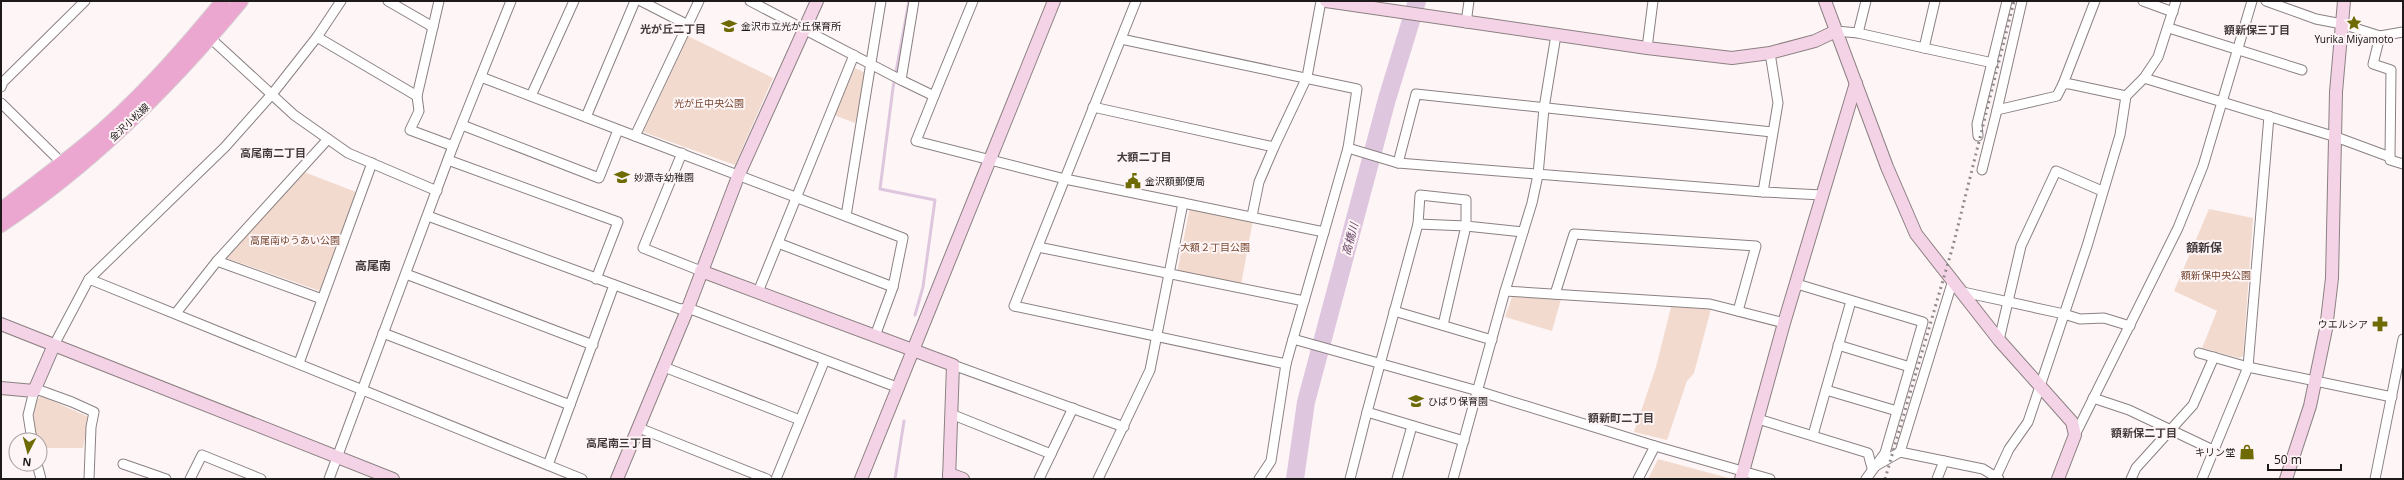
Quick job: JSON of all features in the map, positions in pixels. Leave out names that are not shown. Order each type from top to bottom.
[{"type":"main road","name":"金沢小松線","points":[[1,225],[95,154],[177,76],[205,33],[223,1]]},
{"type":"main road","name":"金沢小松線","points":[[1,210],[62,163],[125,109],[166,68],[241,1]]},
{"type":"street","points":[[1,87],[3,82],[85,1]]},
{"type":"street","points":[[31,432],[28,415],[34,391],[54,345],[89,279],[225,147],[273,93],[317,37],[341,1]]},
{"type":"street","points":[[388,1],[433,27]]},
{"type":"street","points":[[439,1],[417,96],[419,111],[410,130],[453,146]]},
{"type":"street","points":[[329,479],[453,146],[511,1]]},
{"type":"street","points":[[531,96],[574,1]]},
{"type":"street","points":[[586,117],[635,1]]},
{"type":"street","points":[[641,1],[686,24]]},
{"type":"street","points":[[635,136],[686,24],[699,1]]},
{"type":"street","points":[[750,1],[934,96]]},
{"type":"street","points":[[617,479],[688,308],[739,174],[803,28],[817,1]]},
{"type":"street","points":[[846,216],[872,64],[881,1]]},
{"type":"street","points":[[898,78],[914,1]]},
{"type":"street","points":[[974,1],[916,141],[1065,179],[1252,216],[1324,232]]},
{"type":"street","points":[[861,479],[914,351],[1054,1]]},
{"type":"street","points":[[1136,1],[1014,306],[1157,338],[1286,364]]},
{"type":"street","points":[[1252,216],[1259,182],[1307,77],[1321,1]]},
{"type":"street","points":[[1326,1],[1393,8],[1466,23],[1556,36],[1732,58],[1770,53],[1815,41],[1836,31],[1858,33],[1994,63]]},
{"type":"street","points":[[1466,23],[1469,1]]},
{"type":"street","points":[[1647,48],[1653,1]]},
{"type":"street","points":[[1825,1],[1887,167],[1916,234],[1963,292],[1999,340],[2038,386],[2072,422],[2075,435]]},
{"type":"street","points":[[1858,33],[1866,1]]},
{"type":"street","points":[[1924,48],[1935,1]]},
{"type":"street","points":[[1978,136],[1977,124],[1994,63],[2007,1]]},
{"type":"street","points":[[1982,170],[2022,1]]},
{"type":"street","points":[[1996,110],[2057,96],[2095,1]]},
{"type":"street","points":[[2143,1],[2173,12]]},
{"type":"street","points":[[1872,468],[1900,452],[1983,469],[1998,478],[2009,449],[2028,422],[2038,386],[2064,314],[2120,135],[2126,96],[2144,78],[2158,57],[2169,28],[2176,1]]},
{"type":"street","points":[[2058,479],[2075,435],[2130,326],[2183,214],[2203,166],[2252,1]]},
{"type":"street","points":[[2266,1],[2316,19],[2342,24],[2380,36],[2403,32]]},
{"type":"street","points":[[2286,479],[2302,432],[2316,380],[2326,330],[2332,278],[2336,92],[2344,1]]},
{"type":"street","points":[[2169,28],[2302,70]]},
{"type":"street","points":[[205,33],[273,93],[294,115],[348,153],[437,191]]},
{"type":"street","points":[[1453,479],[1538,175],[1544,108],[1556,36]]},
{"type":"street","points":[[2380,36],[2373,64],[2391,70],[2390,157]]},
{"type":"street","points":[[317,37],[417,96]]},
{"type":"street","points":[[1121,39],[1307,77],[1357,89],[1351,150],[1324,232],[1304,301],[1295,339],[1286,364],[1271,461],[1259,479]]},
{"type":"street","points":[[1763,192],[1772,132],[1778,104],[1770,53]]},
{"type":"street","points":[[758,292],[854,55]]},
{"type":"street","points":[[481,76],[618,130],[739,174],[903,238],[892,287],[875,336]]},
{"type":"street","points":[[2144,78],[2336,137],[2390,157],[2390,160],[2403,164]]},
{"type":"street","points":[[1742,475],[1784,324],[1856,83]]},
{"type":"street","points":[[2062,84],[2070,84],[2126,96]]},
{"type":"street","points":[[1395,162],[1416,94],[1772,132]]},
{"type":"street","points":[[1,103],[62,163]]},
{"type":"street","points":[[1093,107],[1274,147]]},
{"type":"street","points":[[2202,479],[2248,366],[2269,116]]},
{"type":"street","points":[[462,125],[598,178],[618,130]]},
{"type":"street","points":[[176,313],[217,261],[328,138]]},
{"type":"street","points":[[1351,150],[1395,162],[1538,175],[1822,195]]},
{"type":"street","points":[[682,154],[643,248],[914,351],[1124,427]]},
{"type":"street","points":[[448,160],[618,222],[596,278]]},
{"type":"street","points":[[299,363],[372,163]]},
{"type":"street","points":[[1999,340],[2021,246],[2056,171],[2102,191]]},
{"type":"street","points":[[1350,479],[1379,363],[1418,224],[1420,195],[1466,200],[1466,226],[1443,325]]},
{"type":"street","points":[[1098,479],[1150,370],[1183,203]]},
{"type":"street","points":[[428,216],[614,286],[680,309],[688,308],[824,362],[899,388]]},
{"type":"street","points":[[1418,224],[1466,226],[1523,232]]},
{"type":"street","points":[[1555,294],[1574,234],[1756,246],[1738,312]]},
{"type":"street","points":[[778,243],[892,287]]},
{"type":"street","points":[[1038,247],[1304,301]]},
{"type":"street","points":[[217,261],[322,299]]},
{"type":"street","points":[[406,274],[593,345]]},
{"type":"street","points":[[89,279],[582,479]]},
{"type":"street","points":[[1900,452],[1953,280]]},
{"type":"street","points":[[1797,284],[1922,322],[1885,453],[1872,468],[1866,479]]},
{"type":"street","points":[[548,465],[614,286]]},
{"type":"street","points":[[1505,291],[1710,304],[1784,324]]},
{"type":"street","points":[[1963,292],[2064,314],[2080,319],[2104,318],[2130,326]]},
{"type":"street","points":[[1813,435],[1851,301]]},
{"type":"street","points":[[1394,310],[1492,340]]},
{"type":"street","points":[[1,324],[393,479]]},
{"type":"street","points":[[383,334],[570,405]]},
{"type":"street","points":[[1295,339],[1478,391],[1655,446],[1742,475],[1770,479]]},
{"type":"street","points":[[2375,479],[2403,340]]},
{"type":"street","points":[[1838,345],[1910,367]]},
{"type":"street","points":[[2199,353],[2248,366],[2392,398]]},
{"type":"street","points":[[2131,479],[2136,468],[2193,405],[2214,357]]},
{"type":"street","points":[[776,479],[824,362]]},
{"type":"street","points":[[953,365],[949,476],[963,479]]},
{"type":"street","points":[[664,367],[800,420]]},
{"type":"street","points":[[1,388],[34,391],[39,390],[94,412],[91,427],[89,479]]},
{"type":"street","points":[[1826,390],[1897,411]]},
{"type":"street","points":[[2093,398],[2129,410],[2170,431],[2213,450]]},
{"type":"street","points":[[1039,479],[1073,408]]},
{"type":"street","points":[[1367,412],[1464,441]]},
{"type":"street","points":[[951,414],[1051,454]]},
{"type":"street","points":[[1758,419],[1868,453],[1872,468]]},
{"type":"street","points":[[1397,479],[1412,426]]},
{"type":"street","points":[[638,428],[767,479]]},
{"type":"street","points":[[1638,479],[1655,446]]},
{"type":"street","points":[[190,479],[202,455],[261,479]]},
{"type":"street","points":[[1937,479],[1944,461]]},
{"type":"street","points":[[123,464],[166,479]]},
{"type":"green space","name":"光が丘中央公園","points":[[688,36],[773,78],[735,165],[643,132]]},
{"type":"green space","points":[[855,68],[868,74],[855,123],[834,115]]},
{"type":"green space","name":"高尾南ゆうあい公園","points":[[304,172],[356,192],[320,291],[226,258]]},
{"type":"green space","name":"大額２丁目公園","points":[[1190,207],[1253,220],[1241,285],[1177,273]]},
{"type":"green space","name":"額新保中央公園","points":[[2209,209],[2253,218],[2243,356],[2239,358],[2202,348],[2217,311],[2174,291]]},
{"type":"green space","points":[[1512,297],[1561,299],[1552,331],[1505,317]]},
{"type":"green space","points":[[1671,307],[1711,309],[1694,373],[1687,381],[1667,440],[1634,432],[1656,367]]},
{"type":"green space","points":[[41,396],[89,417],[83,448],[48,448],[48,432],[33,432],[35,402]]},
{"type":"green space","points":[[1658,459],[1732,479],[1648,479]]},
{"type":"waterway","points":[[909,1],[893,88],[880,189],[935,200],[923,287],[915,315]]},
{"type":"waterway","name":"高橋川","points":[[1295,479],[1306,402],[1387,99],[1417,1]]},
{"type":"waterway","points":[[895,479],[904,421]]},
{"type":"railway","points":[[1885,479],[1953,246],[2014,1]]},
{"type":"place","name":"Yurika Miyamoto","points":[[2354,23]]},
{"type":"place","name":"金沢市立光が丘保育所","points":[[729,26]]},
{"type":"place","name":"妙源寺幼稚園","points":[[622,177]]},
{"type":"place","name":"金沢額郵便局","points":[[1133,181]]},
{"type":"place","name":"ウエルシア","points":[[2380,324]]},
{"type":"place","name":"ひばり保育園","points":[[1416,401]]},
{"type":"place","name":"キリン堂","points":[[2247,452]]},
{"type":"district","name":"光が丘二丁目","points":[[673,29]]},
{"type":"district","name":"額新保三丁目","points":[[2257,30]]},
{"type":"district","name":"高尾南二丁目","points":[[273,153]]},
{"type":"district","name":"大額二丁目","points":[[1144,157]]},
{"type":"district","name":"額新保","points":[[2204,248]]},
{"type":"district","name":"高尾南","points":[[373,266]]},
{"type":"district","name":"額新町二丁目","points":[[1621,418]]},
{"type":"district","name":"額新保二丁目","points":[[2144,433]]},
{"type":"district","name":"高尾南三丁目","points":[[619,443]]}]
